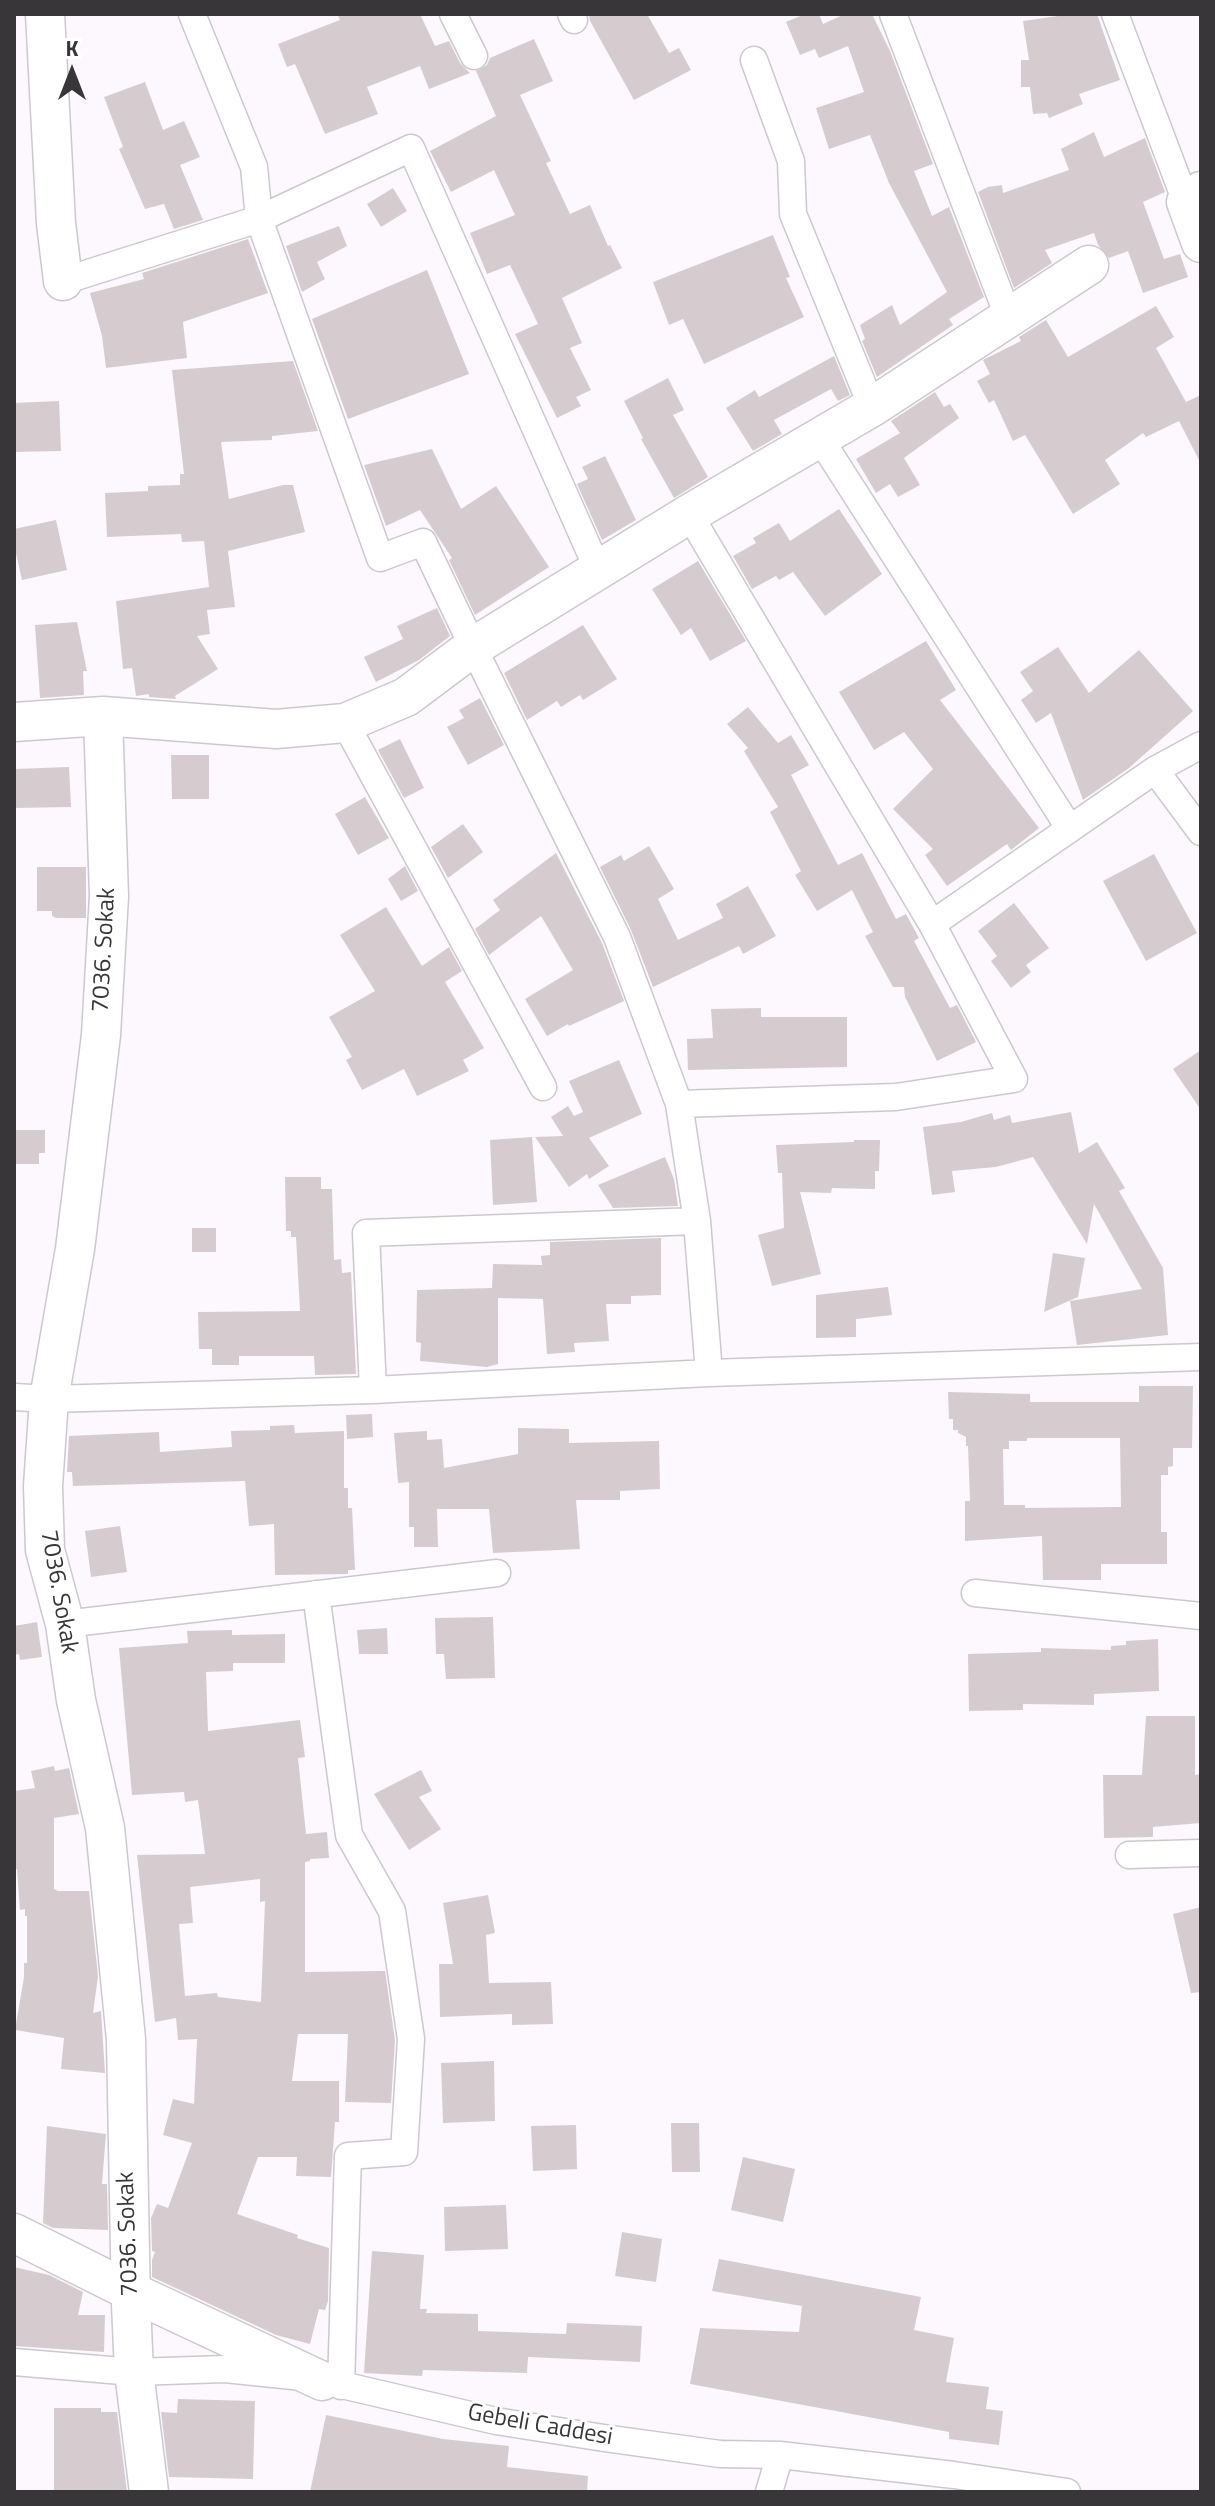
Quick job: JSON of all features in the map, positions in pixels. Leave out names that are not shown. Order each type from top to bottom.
[{"type":"street","points":[[45,14],[56,223],[63,281],[259,219],[411,148],[598,570]]},
{"type":"street","points":[[192,14],[254,167],[259,219],[380,558],[423,542],[617,937],[679,1104],[697,1221],[709,1373]]},
{"type":"street","points":[[453,14],[474,56]]},
{"type":"street","points":[[893,14],[1008,316]]},
{"type":"street","points":[[1115,14],[1194,197],[1201,243]]},
{"type":"street","points":[[754,60],[791,161],[793,214],[872,407]]},
{"type":"street","points":[[14,722],[103,716],[276,729],[345,723],[406,697],[473,647],[689,514],[872,407],[1089,265]]},
{"type":"street","points":[[819,437],[1070,829]]},
{"type":"street","points":[[679,1104],[896,1097],[1014,1079],[932,924],[689,514]]},
{"type":"street","name":"7036. Sokak","points":[[103,716],[109,896],[101,1035],[75,1249],[32,1398],[43,1486],[45,1550],[65,1624],[76,1700],[107,1844],[126,2039],[134,2372],[149,2492]]},
{"type":"street","points":[[345,723],[543,1087]]},
{"type":"street","points":[[932,924],[1155,770],[1201,745]]},
{"type":"street","points":[[1155,770],[1201,832]]},
{"type":"street","points":[[373,1390],[366,1233],[697,1221]]},
{"type":"street","points":[[32,1398],[373,1390],[709,1373],[1201,1357]]},
{"type":"street","points":[[65,1624],[497,1573]]},
{"type":"street","points":[[975,1593],[1201,1616]]},
{"type":"street","points":[[14,2233],[130,2291],[331,2384],[348,2156],[404,2152],[411,2039],[392,1911],[349,1835],[316,1594]]},
{"type":"street","points":[[1129,1855],[1201,1853]]},
{"type":"street","name":"Gebeli Caddesi","points":[[14,2362],[134,2372],[225,2369],[331,2384],[496,2421],[720,2454],[780,2455],[953,2484],[1067,2492]]},
{"type":"street","points":[[769,2492],[780,2455]]},
{"type":"building","points":[[337,14],[420,14],[435,46],[449,41],[460,63],[470,73],[429,89],[420,66],[367,87],[378,114],[325,134],[295,64],[287,67],[278,44],[340,20]]},
{"type":"building","points":[[589,14],[647,14],[669,53],[679,48],[691,70],[634,100]]},
{"type":"building","points":[[805,14],[819,14],[823,24],[845,14],[872,14],[890,51],[933,164],[914,171],[932,216],[949,207],[984,297],[949,319],[953,325],[877,377],[862,341],[865,339],[860,325],[892,305],[900,325],[947,292],[889,183],[870,135],[829,149],[816,108],[864,92],[848,46],[819,58],[815,49],[800,55],[786,22]]},
{"type":"building","points":[[1057,14],[1097,14],[1120,80],[1079,94],[1083,104],[1049,118],[1047,113],[1033,114],[1030,87],[1021,87],[1021,60],[1029,60],[1023,21]]},
{"type":"building","points":[[534,39],[553,81],[520,95],[551,161],[546,163],[570,214],[590,205],[608,246],[622,268],[562,298],[582,343],[570,348],[591,390],[576,397],[581,406],[557,418],[515,334],[538,324],[510,265],[487,274],[470,233],[515,215],[494,170],[451,192],[430,151],[496,116],[476,71],[487,65],[490,58]]},
{"type":"building","points":[[145,82],[163,130],[184,121],[200,157],[180,165],[203,220],[174,229],[164,204],[145,209],[119,149],[123,147],[104,97]]},
{"type":"building","points":[[1094,132],[1104,157],[1145,138],[1165,192],[1143,202],[1164,259],[1180,254],[1188,277],[1143,293],[1128,251],[1109,258],[1098,245],[1094,233],[1045,250],[1052,263],[1014,288],[978,192],[1002,185],[1003,193],[1069,170],[1061,149]]},
{"type":"building","points":[[393,188],[407,211],[381,227],[367,204]]},
{"type":"building","points":[[339,226],[347,246],[317,262],[325,279],[302,292],[286,246]]},
{"type":"building","points":[[773,235],[790,277],[786,278],[804,317],[704,364],[683,319],[669,325],[653,282]]},
{"type":"building","points":[[248,239],[268,293],[183,322],[187,358],[106,368],[102,336],[90,293],[144,279],[142,273]]},
{"type":"building","points":[[427,270],[469,374],[348,419],[312,319]]},
{"type":"building","points":[[1156,306],[1174,337],[1156,348],[1186,402],[1201,395],[1201,464],[1179,421],[1146,437],[1143,433],[1105,460],[1120,484],[1073,514],[1025,435],[1013,441],[994,400],[989,403],[977,381],[990,374],[983,360],[1021,341],[1019,337],[1046,320],[1068,357]]},
{"type":"building","points":[[834,356],[850,395],[838,401],[831,389],[774,420],[782,434],[753,451],[726,408],[755,390],[759,397]]},
{"type":"building","points":[[293,361],[318,431],[272,436],[272,440],[221,442],[229,499],[293,485],[305,532],[228,551],[235,607],[207,610],[210,634],[197,636],[218,669],[175,696],[176,699],[149,697],[149,694],[136,696],[132,668],[123,669],[116,601],[209,587],[204,541],[182,542],[181,534],[107,537],[105,493],[148,491],[148,486],[180,485],[180,474],[184,474],[172,370]]},
{"type":"building","points":[[668,378],[684,410],[673,415],[708,477],[674,498],[624,401]]},
{"type":"building","points":[[935,392],[944,407],[950,404],[959,418],[904,458],[920,485],[898,497],[890,484],[876,493],[856,459],[900,433],[891,421]]},
{"type":"building","points":[[59,401],[61,451],[14,452],[14,403]]},
{"type":"building","points":[[432,449],[461,509],[496,486],[549,567],[475,615],[449,560],[452,558],[420,510],[386,526],[364,465]]},
{"type":"building","points":[[605,456],[636,520],[602,540],[577,484],[588,479],[582,467]]},
{"type":"building","points":[[839,509],[882,574],[825,616],[793,572],[779,580],[776,576],[752,589],[733,556],[756,543],[753,538],[779,523],[790,541]]},
{"type":"building","points":[[56,520],[67,570],[22,580],[14,529]]},
{"type":"building","points":[[698,561],[746,641],[710,661],[691,628],[681,635],[652,589]]},
{"type":"building","points":[[437,608],[450,636],[419,660],[376,682],[364,657],[403,639],[397,626]]},
{"type":"building","points":[[77,622],[87,671],[83,671],[84,695],[40,698],[35,625]]},
{"type":"building","points":[[583,625],[617,679],[583,700],[580,695],[561,707],[557,701],[527,720],[504,673]]},
{"type":"building","points":[[926,641],[956,690],[940,700],[1039,828],[1011,850],[1007,844],[947,886],[925,855],[933,849],[893,809],[933,769],[904,732],[874,750],[839,692]]},
{"type":"building","points":[[1058,647],[1089,693],[1139,650],[1193,711],[1129,768],[1083,800],[1051,713],[1036,723],[1021,700],[1033,691],[1020,672]]},
{"type":"building","points":[[480,698],[504,745],[468,765],[447,727],[464,718],[459,710]]},
{"type":"building","points":[[748,707],[778,743],[791,735],[809,765],[791,775],[838,865],[862,853],[896,919],[906,914],[919,938],[914,941],[950,1008],[957,1005],[976,1042],[937,1061],[905,997],[904,987],[893,987],[865,936],[873,932],[852,890],[817,911],[795,875],[801,871],[770,812],[778,807],[744,751],[748,748],[727,724]]},
{"type":"building","points":[[400,739],[424,788],[404,798],[378,750]]},
{"type":"building","points":[[171,755],[209,755],[209,799],[172,799]]},
{"type":"building","points":[[69,767],[71,807],[14,808],[14,769]]},
{"type":"building","points":[[365,797],[389,838],[358,855],[335,814]]},
{"type":"building","points":[[463,824],[483,852],[448,878],[431,847]]},
{"type":"building","points":[[649,846],[674,889],[658,899],[678,940],[723,918],[716,904],[748,886],[776,936],[743,954],[739,946],[653,987],[631,930],[600,867],[621,855],[624,861]]},
{"type":"building","points":[[556,853],[602,943],[624,1001],[547,1036],[525,999],[573,970],[541,916],[489,955],[475,929],[500,910],[493,900]]},
{"type":"building","points":[[1154,854],[1197,933],[1146,961],[1103,881]]},
{"type":"building","points":[[405,866],[418,891],[401,901],[388,879]]},
{"type":"building","points":[[37,867],[86,867],[86,918],[56,918],[52,916],[52,911],[37,911]]},
{"type":"building","points":[[1014,903],[1049,948],[1026,965],[1031,972],[1011,988],[991,961],[997,956],[978,931]]},
{"type":"building","points":[[386,907],[422,966],[449,947],[462,971],[445,982],[484,1048],[463,1060],[469,1071],[417,1096],[404,1069],[362,1090],[346,1060],[352,1057],[329,1017],[375,991],[340,935]]},
{"type":"building","points":[[761,1008],[761,1017],[847,1017],[847,1067],[688,1070],[687,1039],[713,1038],[711,1009]]},
{"type":"building","points":[[1201,1050],[1201,1110],[1173,1069]]},
{"type":"building","points":[[619,1060],[642,1114],[589,1138],[609,1166],[589,1179],[587,1174],[569,1187],[535,1137],[563,1136],[551,1117],[568,1106],[574,1116],[583,1112],[569,1081]]},
{"type":"building","points":[[1071,1112],[1079,1153],[1097,1142],[1125,1188],[1119,1191],[1163,1268],[1168,1335],[1077,1345],[1070,1301],[1142,1289],[1094,1204],[1087,1244],[1033,1157],[996,1167],[952,1171],[955,1192],[932,1195],[923,1127],[961,1122],[992,1113],[994,1120],[1010,1115],[1012,1123]]},
{"type":"building","points":[[14,1130],[45,1130],[45,1153],[39,1153],[39,1164],[14,1164]]},
{"type":"building","points":[[532,1137],[537,1202],[493,1205],[490,1140]]},
{"type":"building","points":[[880,1140],[875,1189],[832,1188],[831,1193],[800,1192],[821,1274],[772,1286],[758,1235],[784,1228],[782,1173],[778,1173],[776,1145]]},
{"type":"building","points":[[665,1157],[674,1179],[678,1206],[613,1208],[598,1185]]},
{"type":"building","points":[[285,1177],[321,1177],[321,1189],[332,1189],[334,1260],[341,1259],[342,1273],[351,1272],[356,1374],[315,1375],[314,1356],[239,1356],[239,1365],[212,1365],[212,1349],[199,1349],[198,1312],[300,1311],[296,1237],[291,1237],[291,1231],[286,1231]]},
{"type":"building","points":[[192,1228],[216,1228],[216,1252],[192,1252]]},
{"type":"building","points":[[661,1238],[661,1295],[631,1296],[631,1304],[606,1304],[609,1341],[574,1343],[575,1352],[547,1354],[543,1299],[498,1298],[498,1364],[487,1367],[420,1361],[421,1343],[416,1342],[417,1290],[492,1288],[493,1264],[542,1265],[541,1256],[550,1255],[550,1242]]},
{"type":"building","points":[[1053,1253],[1085,1258],[1078,1297],[1044,1312]]},
{"type":"building","points":[[888,1287],[892,1315],[856,1319],[856,1337],[816,1338],[816,1295]]},
{"type":"building","points":[[1139,1386],[1193,1386],[1192,1448],[1173,1448],[1173,1466],[1168,1467],[1168,1475],[1161,1475],[1161,1532],[1167,1532],[1167,1564],[1101,1564],[1101,1580],[1043,1580],[1042,1536],[965,1541],[965,1501],[970,1501],[968,1446],[966,1437],[953,1430],[953,1419],[949,1419],[948,1392],[1030,1394],[1030,1402],[1139,1402]],"holes":[[[1027,1438],[1120,1438],[1121,1507],[1025,1508],[1025,1505],[1004,1505],[1003,1449],[1009,1449],[1009,1441],[1027,1441]]]},
{"type":"building","points":[[372,1414],[373,1437],[347,1439],[346,1415]]},
{"type":"building","points":[[294,1425],[295,1433],[344,1431],[344,1488],[348,1488],[348,1508],[352,1508],[355,1570],[348,1570],[348,1574],[275,1575],[274,1524],[249,1526],[245,1481],[73,1486],[72,1472],[67,1472],[69,1436],[159,1432],[160,1452],[232,1447],[231,1431],[270,1430],[270,1426]]},
{"type":"building","points":[[518,1428],[569,1429],[569,1443],[659,1441],[660,1489],[620,1491],[620,1500],[576,1500],[580,1549],[493,1553],[489,1509],[437,1509],[438,1547],[414,1547],[414,1527],[409,1527],[409,1482],[398,1483],[394,1433],[427,1431],[427,1440],[442,1439],[444,1468],[518,1454]]},
{"type":"building","points":[[120,1526],[127,1572],[91,1577],[85,1531]]},
{"type":"building","points":[[493,1617],[495,1678],[446,1679],[444,1654],[436,1654],[435,1618]]},
{"type":"building","points":[[37,1622],[42,1657],[20,1660],[19,1654],[14,1655],[14,1626]]},
{"type":"building","points":[[387,1628],[388,1654],[359,1654],[357,1630]]},
{"type":"building","points":[[232,1630],[232,1635],[285,1634],[285,1663],[233,1663],[233,1671],[206,1672],[208,1731],[300,1720],[305,1757],[298,1758],[306,1834],[327,1832],[329,1858],[305,1862],[305,1972],[385,1971],[395,2040],[391,2103],[345,2102],[348,2034],[298,2034],[292,2081],[339,2081],[339,2122],[335,2122],[331,2177],[296,2176],[297,2157],[258,2157],[237,2214],[329,2248],[328,2301],[325,2310],[319,2309],[310,2344],[276,2335],[152,2277],[155,2252],[152,2251],[151,2218],[157,2204],[168,2208],[192,2143],[163,2135],[173,2099],[194,2104],[197,2039],[178,2040],[176,2018],[155,2022],[137,1855],[205,1854],[198,1800],[185,1802],[184,1792],[132,1795],[119,1648],[188,1643],[187,1631]],"holes":[[[260,1879],[260,1902],[265,1901],[261,2002],[218,1997],[217,1993],[185,1996],[179,1924],[193,1923],[190,1887]]]},
{"type":"building","points":[[1158,1639],[1159,1691],[1094,1694],[1094,1705],[1023,1704],[1023,1710],[969,1711],[968,1654],[1041,1652],[1041,1648],[1111,1650],[1111,1646],[1126,1645],[1126,1641]]},
{"type":"building","points":[[1146,1716],[1195,1716],[1195,1775],[1201,1774],[1201,1823],[1153,1827],[1153,1837],[1104,1838],[1103,1775],[1142,1775]]},
{"type":"building","points":[[54,1766],[55,1771],[69,1768],[79,1814],[54,1818],[54,1889],[89,1891],[98,1976],[93,2013],[101,2011],[105,2073],[61,2069],[64,2038],[15,2030],[24,1963],[27,1963],[27,1916],[25,1909],[20,1910],[17,1869],[14,1869],[14,1791],[35,1788],[31,1771]]},
{"type":"building","points":[[421,1770],[432,1791],[419,1797],[441,1829],[409,1850],[374,1794]]},
{"type":"building","points":[[488,1895],[495,1933],[486,1935],[489,1983],[551,1982],[553,2024],[512,2025],[512,2014],[440,2017],[439,1964],[453,1964],[443,1903]]},
{"type":"building","points":[[1201,1907],[1201,1992],[1191,1993],[1173,1914]]},
{"type":"building","points":[[494,2061],[495,2121],[443,2123],[441,2063]]},
{"type":"building","points":[[671,2123],[699,2123],[700,2172],[672,2172]]},
{"type":"building","points":[[576,2125],[577,2169],[533,2171],[531,2126]]},
{"type":"building","points":[[47,2126],[106,2134],[102,2184],[107,2184],[108,2230],[53,2228],[43,2223]]},
{"type":"building","points":[[743,2157],[795,2169],[783,2222],[731,2210]]},
{"type":"building","points":[[506,2205],[508,2249],[445,2251],[444,2207]]},
{"type":"building","points":[[622,2232],[662,2239],[656,2282],[615,2276]]},
{"type":"building","points":[[372,2251],[424,2255],[420,2309],[427,2309],[426,2313],[478,2314],[478,2331],[566,2334],[567,2323],[642,2326],[640,2362],[528,2357],[527,2373],[423,2370],[422,2376],[364,2373]]},
{"type":"building","points":[[719,2259],[921,2297],[914,2330],[954,2338],[946,2382],[989,2387],[986,2409],[1003,2411],[999,2445],[949,2439],[949,2432],[690,2384],[700,2328],[799,2332],[802,2306],[712,2291]]},
{"type":"building","points":[[14,2267],[49,2275],[83,2292],[78,2315],[105,2315],[104,2352],[14,2346]]},
{"type":"building","points":[[178,2399],[255,2401],[253,2479],[169,2477],[161,2412],[177,2413]]},
{"type":"building","points":[[54,2408],[101,2408],[101,2412],[117,2412],[127,2492],[54,2492]]},
{"type":"building","points":[[326,2415],[443,2439],[509,2446],[507,2467],[588,2476],[587,2492],[310,2492]]}]
